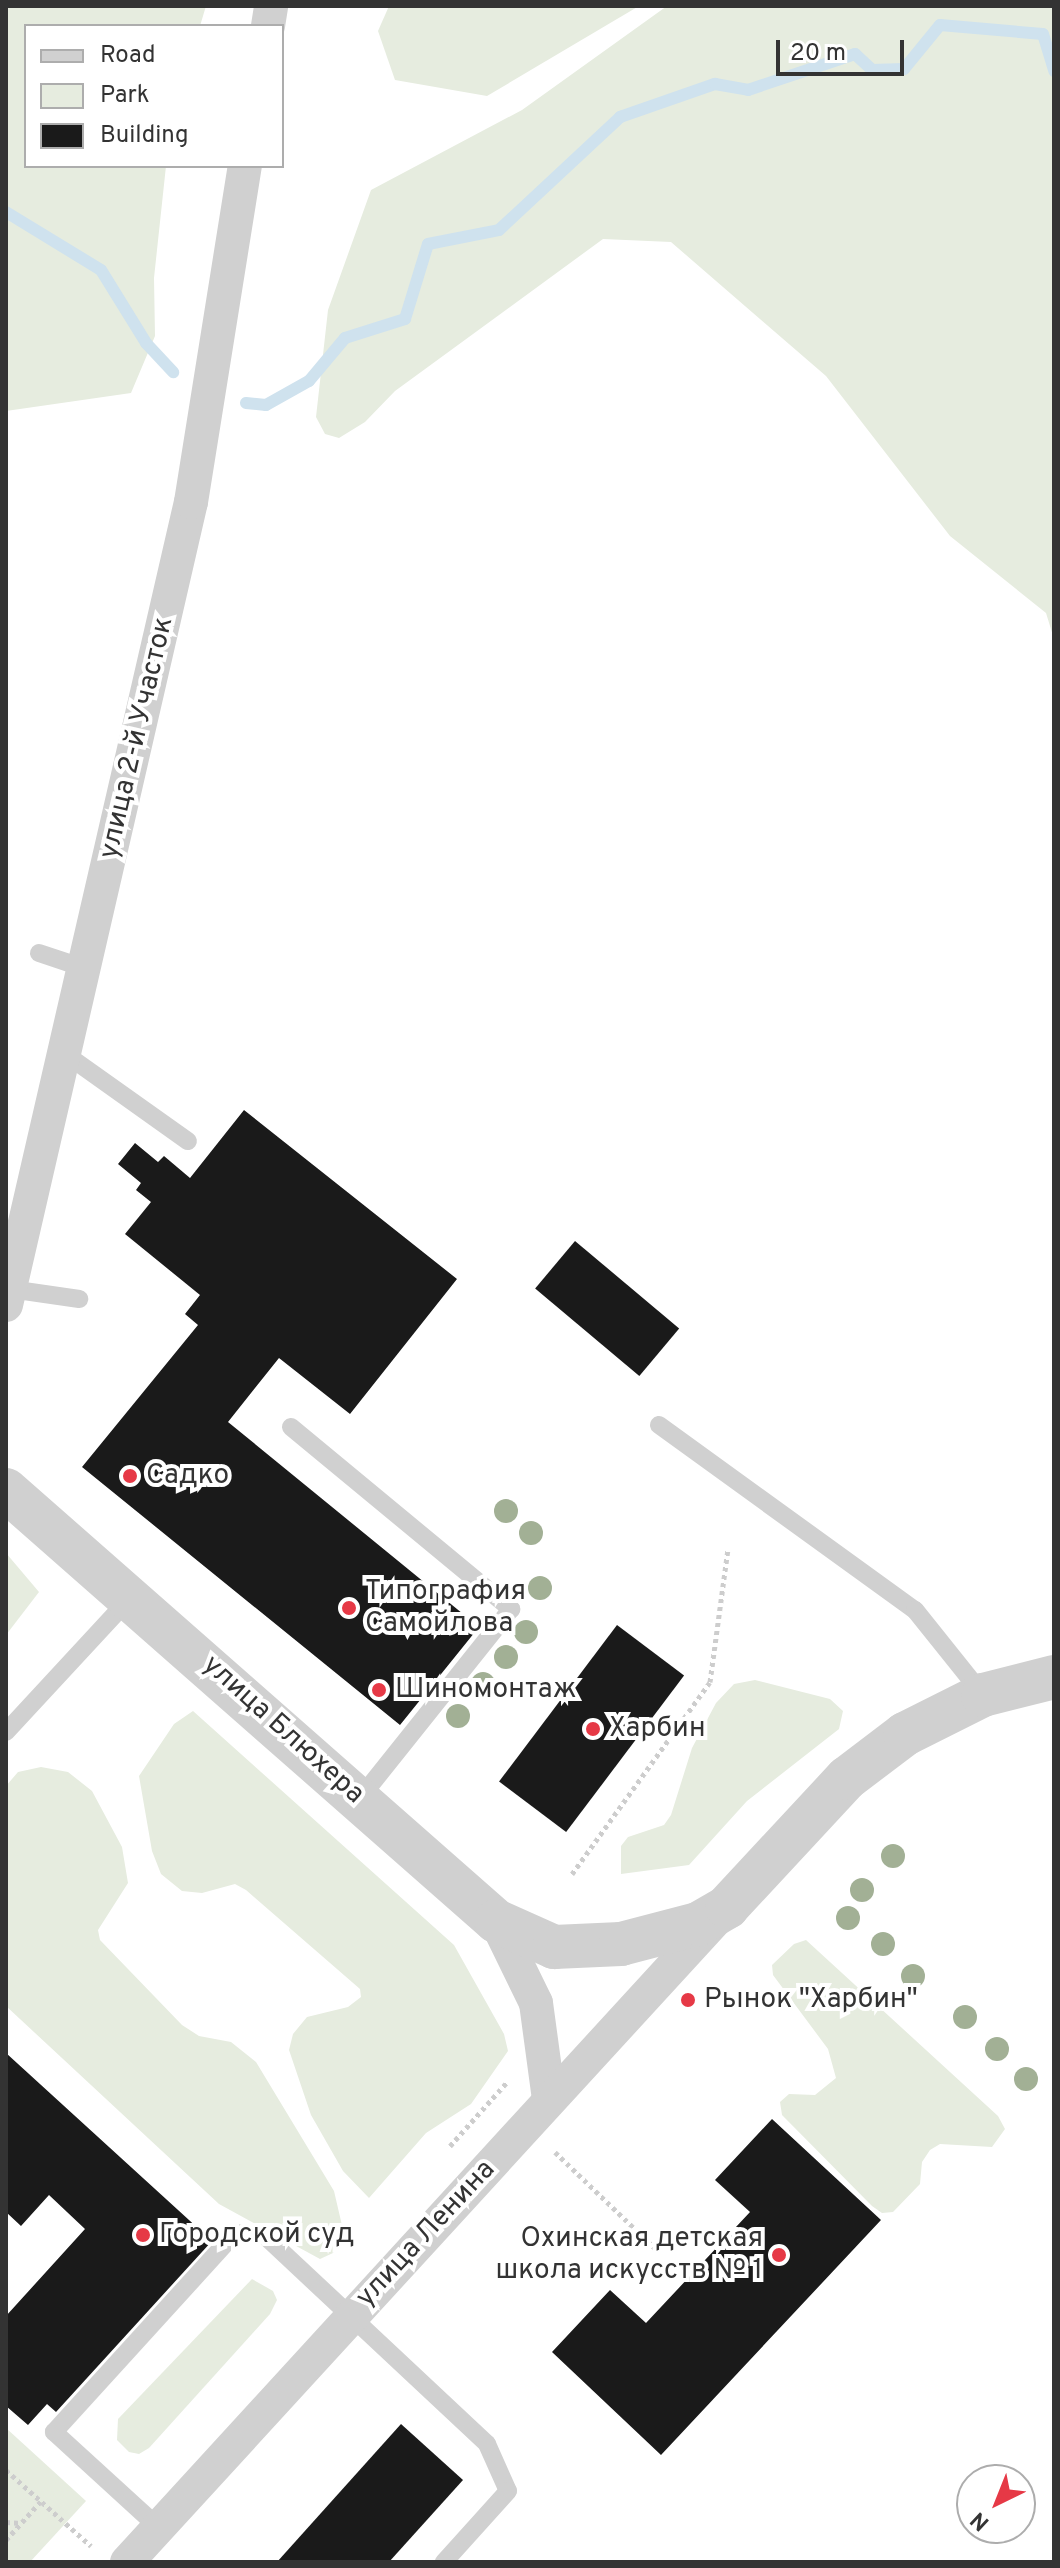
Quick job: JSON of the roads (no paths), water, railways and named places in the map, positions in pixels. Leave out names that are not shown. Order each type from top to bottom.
[{"type":"street","name":"улица 2-й Участок","points":[[8,1297],[191,502],[245,168]]},
{"type":"street","name":"улица Блюхера","points":[[6,1490],[132,1595],[496,1921],[527,1939],[571,1947],[649,1938],[698,1924],[727,1907],[847,1778],[905,1734],[983,1695],[1054,1677]]},
{"type":"street","name":"улица Ленина","points":[[127,2562],[727,1907]]},
{"type":"street","points":[[496,1921],[536,2003],[549,2099]]},
{"type":"lane","points":[[39,953],[84,968]]},
{"type":"lane","points":[[64,1053],[188,1141]]},
{"type":"lane","points":[[8,1297],[79,1299]]},
{"type":"lane","points":[[659,1425],[915,1610],[983,1695]]},
{"type":"lane","points":[[291,1427],[511,1609],[360,1798]]},
{"type":"lane","points":[[6,1732],[132,1595]]},
{"type":"lane","points":[[158,2527],[54,2432],[235,2233],[265,2236],[352,2314],[487,2444],[508,2491],[444,2562]]},
{"type":"waterway","points":[[246,403],[266,405],[309,381],[345,338],[405,319],[428,244],[499,230],[620,117],[715,84],[748,90],[855,54],[872,70],[904,69],[940,25],[1043,34],[1054,71]]},
{"type":"waterway","points":[[6,212],[101,270],[146,343],[173,372]]},
{"type":"place","name":"Садко","points":[[130,1476]]},
{"type":"place","name":"Типография Самойлова","points":[[349,1608]]},
{"type":"place","name":"Шиномонтаж","points":[[379,1690]]},
{"type":"place","name":"Харбин","points":[[593,1729]]},
{"type":"place","name":"Рынок \"Харбин\"","points":[[688,2000]]},
{"type":"place","name":"Городской суд","points":[[143,2235]]},
{"type":"place","name":"Охинская детская школа искусств № 1","points":[[779,2255]]}]
